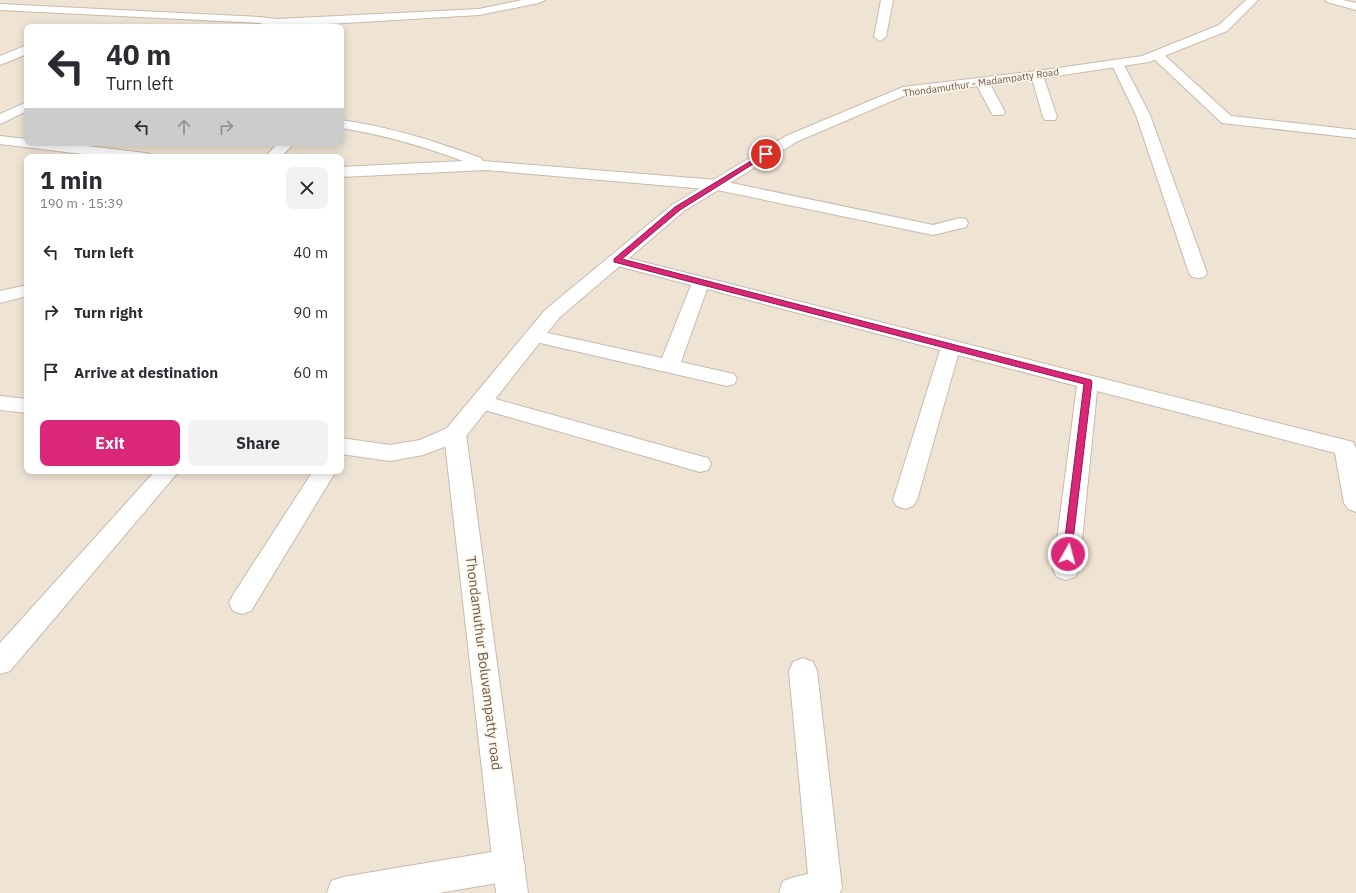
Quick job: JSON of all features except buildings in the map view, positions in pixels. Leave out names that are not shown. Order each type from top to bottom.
[{"type":"street","points":[[55,11],[74,0]]},
{"type":"street","points":[[0,7],[12,9],[108,14],[259,20],[277,23],[479,12],[539,0]]},
{"type":"street","points":[[880,37],[887,0]]},
{"type":"street","name":"Thondamuthur - Madampatty Road","points":[[344,446],[390,452],[423,447],[455,434],[552,314],[678,208],[791,139],[903,91],[1037,75],[1145,59],[1223,28],[1252,0]]},
{"type":"street","points":[[1331,0],[1356,7]]},
{"type":"street","points":[[0,15],[12,9]]},
{"type":"street","points":[[83,24],[108,14]]},
{"type":"street","points":[[253,24],[259,20]]},
{"type":"street","points":[[0,61],[24,50]]},
{"type":"street","points":[[1156,55],[1227,120],[1356,134]]},
{"type":"street","points":[[1117,63],[1143,115],[1198,273]]},
{"type":"street","points":[[1037,75],[1050,117]]},
{"type":"street","points":[[982,82],[998,112]]},
{"type":"street","points":[[0,120],[24,108]]},
{"type":"street","points":[[344,124],[375,129],[422,141],[486,165]]},
{"type":"street","points":[[0,140],[24,143]]},
{"type":"street","points":[[51,146],[119,154]]},
{"type":"street","points":[[275,154],[284,146]]},
{"type":"street","points":[[344,172],[486,165],[717,185],[934,230],[960,223]]},
{"type":"street","points":[[616,260],[1345,448],[1356,503]]},
{"type":"street","points":[[669,366],[701,282]]},
{"type":"street","points":[[0,297],[24,291]]},
{"type":"street","points":[[534,336],[727,379]]},
{"type":"street","points":[[905,500],[951,347]]},
{"type":"street","points":[[1066,570],[1088,382]]},
{"type":"street","points":[[481,402],[700,464]]},
{"type":"street","points":[[0,403],[24,406]]},
{"type":"street","name":"Thondamuthur Boluvampatty road","points":[[455,434],[510,879]]},
{"type":"street","points":[[0,662],[165,474]]},
{"type":"street","points":[[242,603],[323,474]]},
{"type":"street","points":[[795,893],[826,888],[804,671]]},
{"type":"street","points":[[343,893],[510,879]]},
{"type":"shaded area","points":[[0,0],[1356,0],[1356,893],[0,893]]},
{"type":"route","points":[[766,154],[678,208],[616,260],[1088,382],[1068,554]]}]
